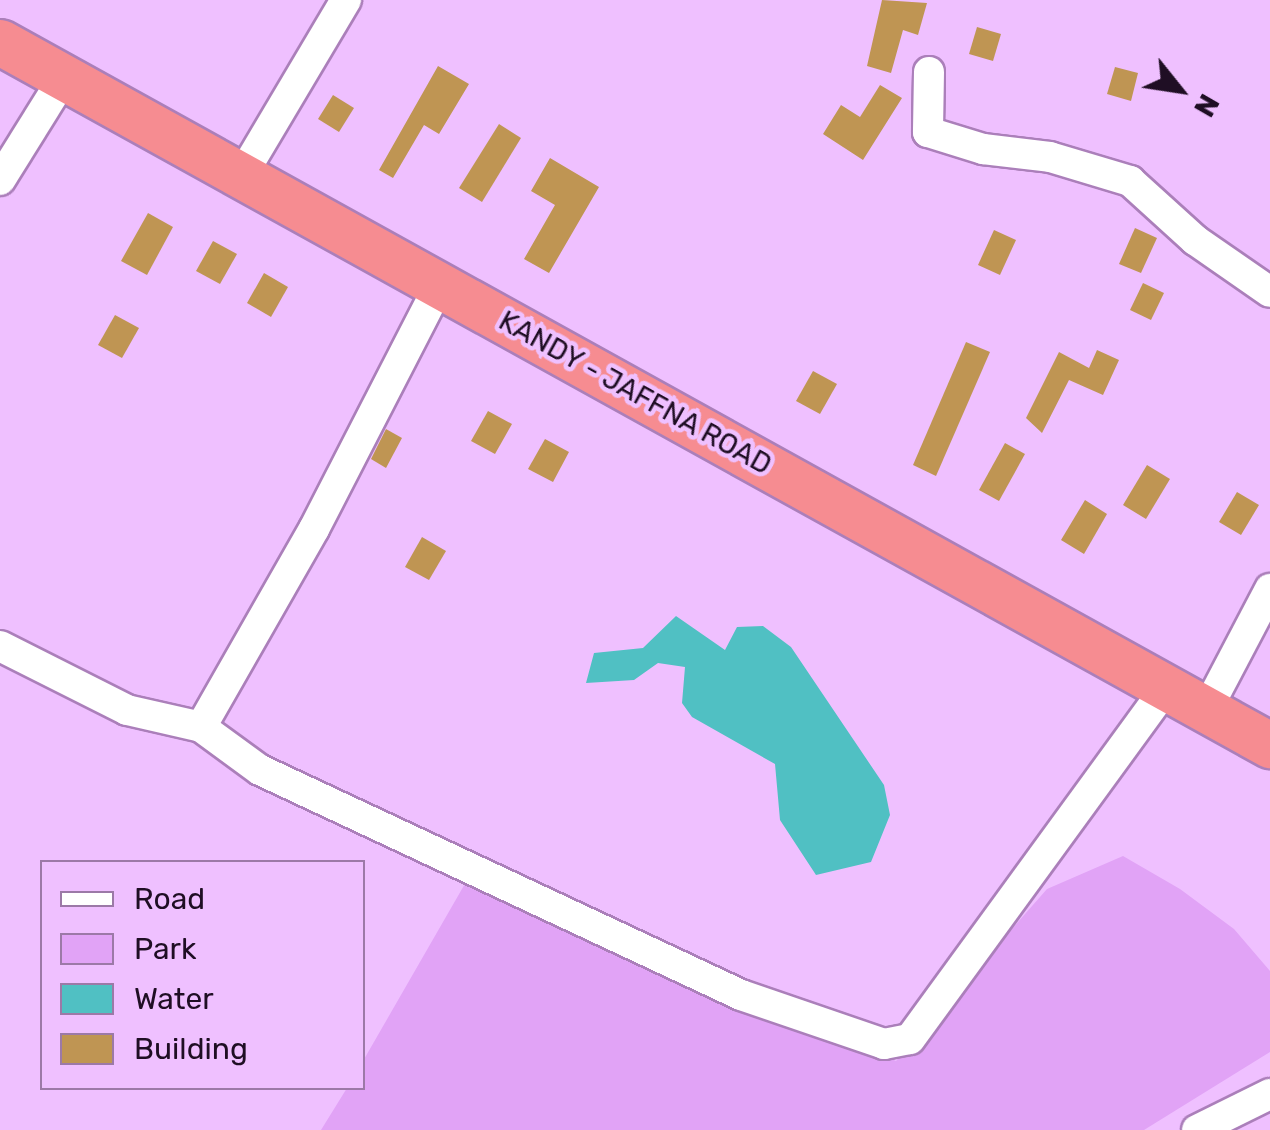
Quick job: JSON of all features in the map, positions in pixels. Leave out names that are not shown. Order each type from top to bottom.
[{"type":"highway","name":"KANDY - JAFFNA ROAD","points":[[0,42],[1270,746]]},
{"type":"street","points":[[242,174],[346,0]]},
{"type":"street","points":[[929,72],[928,132],[983,149],[1050,157],[1130,181],[1196,240],[1270,292]]},
{"type":"street","points":[[0,180],[64,77]]},
{"type":"street","points":[[201,727],[314,529],[440,284]]},
{"type":"street","points":[[1206,710],[1270,589]]},
{"type":"street","points":[[0,646],[128,710],[201,727],[260,770],[724,987],[884,1044],[910,1039],[1166,688]]},
{"type":"street","points":[[1197,1130],[1270,1094]]},
{"type":"green space","points":[[1123,856],[1180,889],[1234,929],[1270,971],[1270,1052],[1144,1130],[321,1130],[346,1090],[365,1090],[365,1058],[466,882],[896,1061],[1047,889]]},
{"type":"water","points":[[676,616],[725,650],[737,627],[763,626],[791,647],[884,785],[890,815],[871,862],[816,875],[780,820],[775,764],[692,717],[682,703],[685,667],[658,663],[634,680],[586,683],[594,653],[643,648]]},
{"type":"building","points":[[882,0],[927,3],[918,35],[903,30],[891,73],[867,66]]},
{"type":"building","points":[[977,27],[1001,34],[993,61],[969,54]]},
{"type":"building","points":[[438,66],[469,84],[439,134],[424,125],[393,178],[379,170]]},
{"type":"building","points":[[1115,67],[1138,73],[1131,101],[1107,94]]},
{"type":"building","points":[[880,85],[902,98],[863,160],[823,134],[841,105],[860,117]]},
{"type":"building","points":[[333,95],[354,108],[339,132],[318,119]]},
{"type":"building","points":[[499,124],[521,138],[482,202],[459,188]]},
{"type":"building","points":[[550,158],[599,187],[549,273],[524,259],[555,205],[531,191]]},
{"type":"building","points":[[148,213],[173,227],[147,275],[121,261]]},
{"type":"building","points":[[1135,228],[1157,238],[1141,273],[1119,264]]},
{"type":"building","points":[[994,230],[1016,240],[1000,275],[978,265]]},
{"type":"building","points":[[213,241],[237,254],[220,284],[196,271]]},
{"type":"building","points":[[264,273],[288,287],[271,317],[247,303]]},
{"type":"building","points":[[1143,283],[1164,293],[1151,320],[1130,310]]},
{"type":"building","points":[[115,315],[139,328],[122,358],[98,345]]},
{"type":"building","points":[[966,342],[990,352],[936,476],[913,465]]},
{"type":"building","points":[[1097,350],[1119,360],[1103,395],[1069,380],[1042,433],[1026,418],[1059,352],[1089,368]]},
{"type":"building","points":[[813,371],[837,384],[820,414],[796,401]]},
{"type":"building","points":[[488,411],[512,424],[495,454],[471,441]]},
{"type":"building","points":[[386,429],[402,438],[386,468],[371,459]]},
{"type":"building","points":[[545,439],[569,452],[553,482],[528,469]]},
{"type":"building","points":[[1005,443],[1025,454],[999,501],[979,490]]},
{"type":"building","points":[[1147,465],[1170,479],[1146,519],[1123,505]]},
{"type":"building","points":[[1237,492],[1259,505],[1241,535],[1219,522]]},
{"type":"building","points":[[1085,500],[1107,514],[1084,554],[1061,540]]},
{"type":"building","points":[[422,537],[446,551],[429,580],[405,567]]}]
